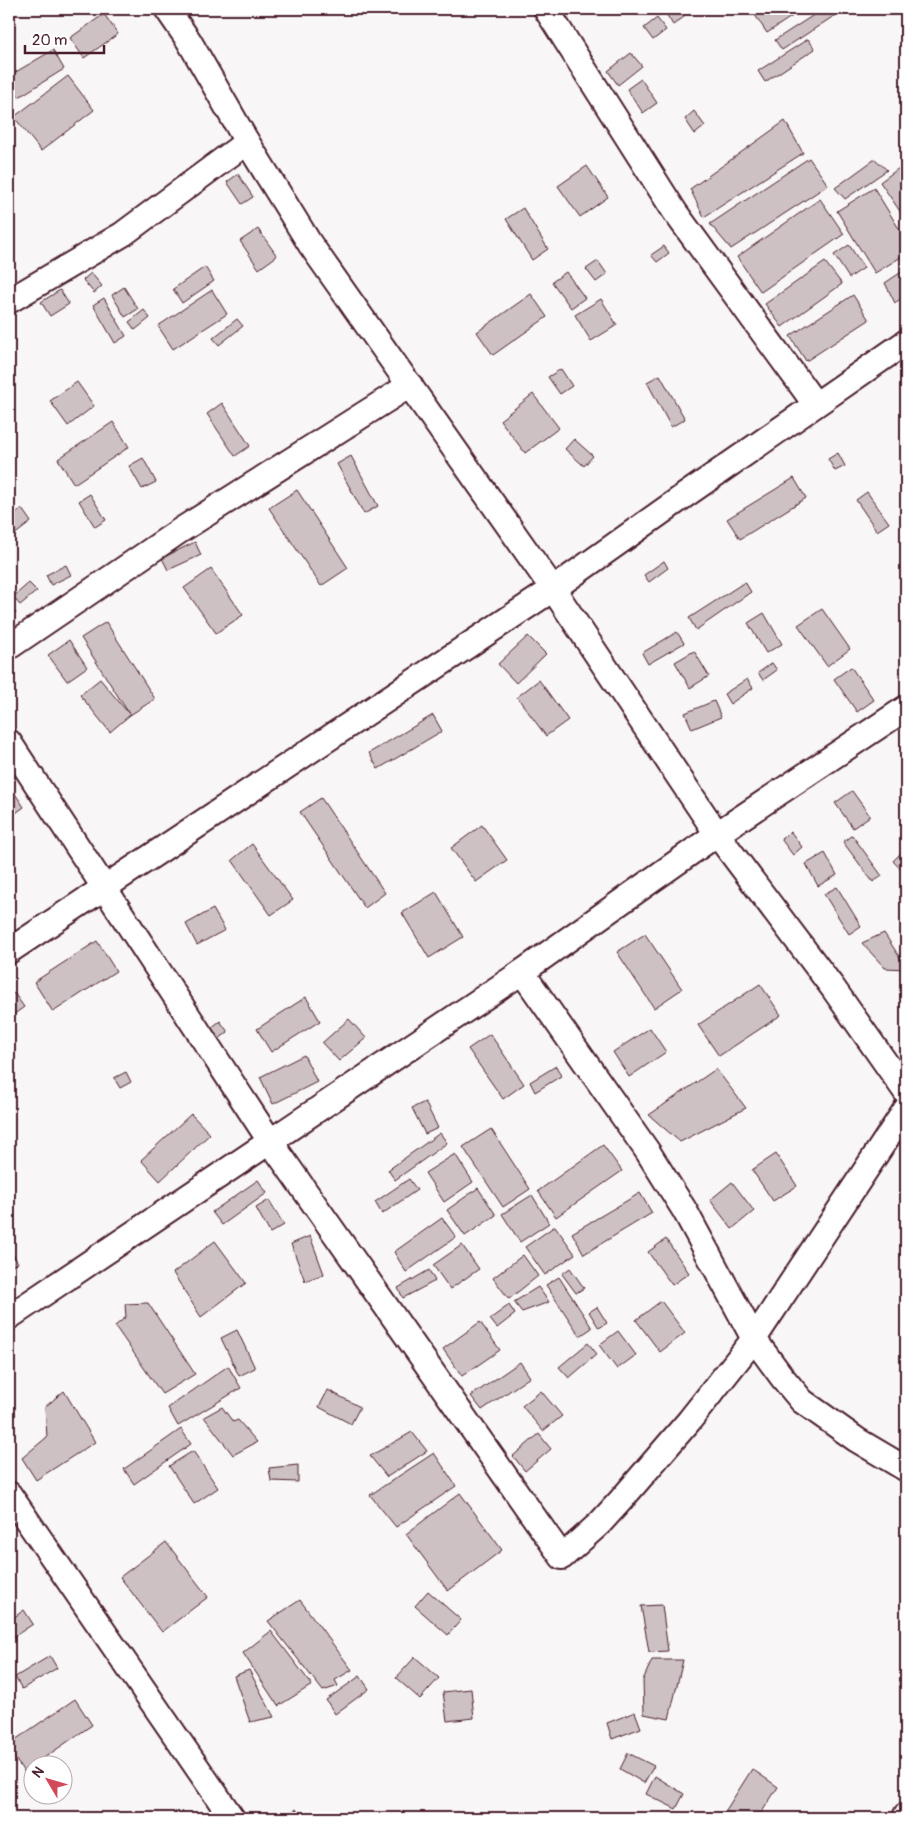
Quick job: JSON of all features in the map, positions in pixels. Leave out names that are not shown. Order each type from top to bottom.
[{"type":"street","points":[[167,9],[189,41],[247,142],[310,244],[553,589],[717,834],[833,988],[906,1092]]},
{"type":"street","points":[[546,9],[675,212],[815,404]]},
{"type":"street","points":[[9,302],[123,234],[247,142]]},
{"type":"street","points":[[9,951],[553,589],[906,342]]},
{"type":"street","points":[[9,647],[181,530],[410,385]]},
{"type":"street","points":[[9,1317],[522,972],[717,834],[906,708]]},
{"type":"street","points":[[9,742],[270,1141],[562,1557],[600,1523],[621,1500],[689,1421],[754,1338],[906,1109]]},
{"type":"street","points":[[522,972],[662,1174],[754,1338],[782,1377],[802,1400],[857,1440],[906,1469]]},
{"type":"street","points":[[9,1494],[232,1818]]},
{"type":"building","points":[[670,9],[679,9],[684,17],[673,25],[665,12]]},
{"type":"building","points":[[751,9],[803,9],[767,33]]},
{"type":"building","points":[[823,9],[838,9],[840,12],[782,50],[775,40]]},
{"type":"building","points":[[104,14],[118,34],[84,58],[70,38]]},
{"type":"building","points":[[657,18],[666,30],[653,40],[644,28]]},
{"type":"building","points":[[808,39],[815,49],[765,82],[758,71]]},
{"type":"building","points":[[53,50],[64,69],[19,97],[9,80],[9,76]]},
{"type":"building","points":[[631,53],[642,66],[618,85],[608,71]]},
{"type":"building","points":[[68,76],[94,110],[41,151],[14,117]]},
{"type":"building","points":[[641,79],[657,103],[643,113],[627,89]]},
{"type":"building","points":[[694,111],[705,126],[695,134],[685,119]]},
{"type":"building","points":[[785,121],[803,153],[704,217],[690,189]]},
{"type":"building","points":[[809,158],[828,185],[731,249],[710,224]]},
{"type":"building","points":[[875,159],[887,170],[845,199],[835,188]]},
{"type":"building","points":[[906,163],[906,220],[880,182]]},
{"type":"building","points":[[587,166],[608,197],[580,217],[558,186]]},
{"type":"building","points":[[238,174],[253,197],[242,204],[227,182]]},
{"type":"building","points":[[874,188],[906,240],[906,254],[875,273],[837,211]]},
{"type":"building","points":[[820,199],[844,234],[761,292],[737,257]]},
{"type":"building","points":[[523,208],[548,249],[532,260],[506,219]]},
{"type":"building","points":[[258,229],[277,256],[259,269],[240,241]]},
{"type":"building","points":[[849,245],[864,268],[849,278],[834,255]]},
{"type":"building","points":[[664,246],[669,253],[657,262],[651,255]]},
{"type":"building","points":[[598,261],[607,274],[596,282],[586,269]]},
{"type":"building","points":[[825,262],[842,284],[782,327],[765,304]]},
{"type":"building","points":[[205,267],[214,281],[182,303],[173,289]]},
{"type":"building","points":[[906,269],[906,295],[895,303],[885,283]]},
{"type":"building","points":[[566,272],[585,298],[571,308],[552,282]]},
{"type":"building","points":[[91,273],[102,286],[94,293],[83,280]]},
{"type":"building","points":[[124,287],[138,309],[125,317],[112,295]]},
{"type":"building","points":[[60,290],[69,304],[50,316],[41,302]]},
{"type":"building","points":[[212,290],[227,314],[173,349],[158,326]]},
{"type":"building","points":[[531,294],[547,317],[493,355],[477,332]]},
{"type":"building","points":[[853,295],[869,320],[806,361],[790,336]]},
{"type":"building","points":[[104,298],[126,336],[115,343],[93,305]]},
{"type":"building","points":[[601,299],[617,325],[591,341],[575,315]]},
{"type":"building","points":[[144,310],[150,318],[135,330],[129,322]]},
{"type":"building","points":[[237,319],[243,326],[219,345],[213,338]]},
{"type":"building","points":[[561,369],[572,386],[560,394],[548,377]]},
{"type":"building","points":[[660,375],[685,419],[671,427],[647,382]]},
{"type":"building","points":[[77,382],[94,406],[68,426],[50,401]]},
{"type":"building","points":[[533,394],[559,428],[525,453],[500,420]]},
{"type":"building","points":[[222,403],[250,446],[235,456],[207,414]]},
{"type":"building","points":[[113,422],[129,447],[74,484],[58,459]]},
{"type":"building","points":[[574,439],[593,456],[584,466],[565,449]]},
{"type":"building","points":[[838,453],[845,466],[835,471],[828,459]]},
{"type":"building","points":[[351,456],[378,506],[364,514],[337,464]]},
{"type":"building","points":[[143,458],[156,482],[142,489],[129,466]]},
{"type":"building","points":[[794,478],[806,498],[740,539],[727,519]]},
{"type":"building","points":[[297,490],[348,568],[321,586],[269,508]]},
{"type":"building","points":[[867,492],[889,523],[877,531],[856,500]]},
{"type":"building","points":[[90,494],[106,520],[95,527],[79,501]]},
{"type":"building","points":[[22,509],[31,522],[9,539],[9,518]]},
{"type":"building","points":[[195,542],[201,555],[168,570],[162,558]]},
{"type":"building","points":[[664,561],[668,568],[649,582],[644,575]]},
{"type":"building","points":[[66,565],[71,575],[51,585],[46,575]]},
{"type":"building","points":[[211,569],[243,615],[216,633],[184,588]]},
{"type":"building","points":[[745,582],[751,592],[696,630],[689,618]]},
{"type":"building","points":[[29,583],[37,591],[20,605],[13,597]]},
{"type":"building","points":[[9,606],[16,613],[9,620]]},
{"type":"building","points":[[822,609],[850,649],[827,666],[798,625]]},
{"type":"building","points":[[764,613],[782,644],[766,653],[748,623]]},
{"type":"building","points":[[106,622],[155,699],[130,715],[81,638]]},
{"type":"building","points":[[677,632],[684,643],[648,664],[642,653]]},
{"type":"building","points":[[528,636],[546,654],[516,683],[498,664]]},
{"type":"building","points":[[69,640],[87,667],[67,681],[48,655]]},
{"type":"building","points":[[694,651],[709,676],[690,688],[675,662]]},
{"type":"building","points":[[772,663],[777,670],[763,680],[758,673]]},
{"type":"building","points":[[851,667],[874,700],[857,712],[834,679]]},
{"type":"building","points":[[100,679],[130,715],[110,732],[80,695]]},
{"type":"building","points":[[747,679],[753,688],[730,704],[724,694]]},
{"type":"building","points":[[539,680],[568,720],[546,736],[517,697]]},
{"type":"building","points":[[714,701],[721,717],[692,729],[685,713]]},
{"type":"building","points":[[433,715],[442,731],[378,769],[369,753]]},
{"type":"building","points":[[9,785],[24,807],[9,818]]},
{"type":"building","points":[[852,791],[870,816],[853,828],[835,803]]},
{"type":"building","points":[[321,798],[385,893],[365,908],[300,812]]},
{"type":"building","points":[[482,825],[507,860],[476,882],[451,848]]},
{"type":"building","points":[[791,832],[802,847],[793,855],[781,839]]},
{"type":"building","points":[[852,835],[882,876],[873,882],[843,842]]},
{"type":"building","points":[[252,844],[293,900],[271,915],[232,860]]},
{"type":"building","points":[[906,848],[906,875],[893,861]]},
{"type":"building","points":[[825,853],[837,875],[818,886],[806,864]]},
{"type":"building","points":[[837,887],[861,926],[849,934],[824,894]]},
{"type":"building","points":[[436,892],[463,937],[429,958],[402,913]]},
{"type":"building","points":[[213,909],[225,930],[197,945],[186,924]]},
{"type":"building","points":[[884,933],[906,969],[885,968],[862,943]]},
{"type":"building","points":[[645,934],[682,989],[654,1008],[617,952]]},
{"type":"building","points":[[97,941],[116,971],[53,1012],[34,982]]},
{"type":"building","points":[[760,984],[781,1015],[719,1056],[698,1025]]},
{"type":"building","points":[[14,993],[24,1007],[9,1018],[9,997]]},
{"type":"building","points":[[306,997],[320,1021],[271,1052],[257,1029]]},
{"type":"building","points":[[349,1019],[366,1038],[339,1061],[322,1043]]},
{"type":"building","points":[[220,1021],[228,1032],[219,1039],[211,1028]]},
{"type":"building","points":[[650,1028],[666,1052],[629,1077],[613,1052]]},
{"type":"building","points":[[490,1034],[524,1084],[503,1099],[468,1049]]},
{"type":"building","points":[[304,1055],[317,1082],[273,1104],[260,1077]]},
{"type":"building","points":[[556,1066],[561,1076],[535,1092],[530,1082]]},
{"type":"building","points":[[716,1069],[746,1108],[680,1142],[649,1115]]},
{"type":"building","points":[[126,1072],[131,1082],[120,1088],[114,1078]]},
{"type":"building","points":[[425,1102],[438,1128],[425,1134],[412,1108]]},
{"type":"building","points":[[191,1114],[210,1134],[160,1181],[141,1160]]},
{"type":"building","points":[[491,1129],[530,1189],[503,1207],[463,1147]]},
{"type":"building","points":[[440,1133],[447,1143],[395,1180],[388,1170]]},
{"type":"building","points":[[603,1145],[622,1171],[556,1217],[538,1191]]},
{"type":"building","points":[[455,1154],[473,1182],[444,1202],[425,1173]]},
{"type":"building","points":[[776,1154],[797,1186],[773,1201],[752,1170]]},
{"type":"building","points":[[409,1179],[417,1190],[382,1214],[375,1202]]},
{"type":"building","points":[[258,1180],[267,1193],[222,1225],[212,1212]]},
{"type":"building","points":[[732,1182],[754,1211],[732,1229],[710,1200]]},
{"type":"building","points":[[478,1188],[496,1215],[465,1236],[447,1210]]},
{"type":"building","points":[[640,1193],[652,1213],[584,1254],[572,1233]]},
{"type":"building","points":[[532,1195],[549,1223],[520,1242],[502,1214]]},
{"type":"building","points":[[269,1200],[284,1225],[270,1233],[256,1208]]},
{"type":"building","points":[[442,1218],[456,1237],[406,1272],[394,1252]]},
{"type":"building","points":[[555,1226],[575,1254],[545,1275],[525,1247]]},
{"type":"building","points":[[310,1236],[324,1274],[305,1281],[291,1244]]},
{"type":"building","points":[[666,1239],[689,1273],[672,1285],[648,1252]]},
{"type":"building","points":[[215,1241],[246,1283],[201,1317],[173,1273]]},
{"type":"building","points":[[462,1245],[479,1269],[450,1289],[433,1265]]},
{"type":"building","points":[[9,1247],[18,1263],[9,1267]]},
{"type":"building","points":[[523,1255],[538,1276],[509,1299],[493,1278]]},
{"type":"building","points":[[570,1268],[584,1288],[576,1293],[562,1274]]},
{"type":"building","points":[[429,1270],[435,1281],[403,1298],[398,1288]]},
{"type":"building","points":[[559,1277],[592,1328],[580,1336],[546,1285]]},
{"type":"building","points":[[538,1287],[549,1302],[522,1312],[514,1302]]},
{"type":"building","points":[[661,1301],[685,1333],[660,1352],[636,1320]]},
{"type":"building","points":[[148,1303],[195,1374],[162,1394],[115,1326],[126,1317],[125,1304]]},
{"type":"building","points":[[509,1305],[515,1314],[497,1328],[490,1319]]},
{"type":"building","points":[[597,1307],[607,1323],[599,1328],[589,1312]]},
{"type":"building","points":[[480,1322],[500,1350],[462,1376],[443,1349]]},
{"type":"building","points":[[237,1330],[255,1368],[239,1376],[221,1338]]},
{"type":"building","points":[[618,1331],[636,1355],[617,1369],[599,1345]]},
{"type":"building","points":[[588,1343],[597,1354],[569,1378],[559,1367]]},
{"type":"building","points":[[520,1362],[530,1377],[482,1410],[471,1396]]},
{"type":"building","points":[[228,1366],[241,1388],[178,1426],[168,1408]]},
{"type":"building","points":[[328,1390],[360,1407],[351,1424],[319,1407]]},
{"type":"building","points":[[64,1391],[95,1442],[36,1480],[22,1458],[47,1437],[45,1407]]},
{"type":"building","points":[[541,1391],[562,1416],[543,1431],[522,1406]]},
{"type":"building","points":[[222,1407],[233,1422],[238,1420],[257,1442],[233,1455],[204,1417]]},
{"type":"building","points":[[181,1429],[191,1444],[134,1484],[124,1469]]},
{"type":"building","points":[[412,1432],[427,1451],[387,1477],[370,1456]]},
{"type":"building","points":[[539,1434],[551,1449],[525,1471],[513,1456]]},
{"type":"building","points":[[193,1451],[218,1488],[194,1504],[169,1466]]},
{"type":"building","points":[[434,1453],[456,1486],[396,1527],[370,1495]]},
{"type":"building","points":[[298,1465],[298,1482],[271,1481],[269,1468]]},
{"type":"building","points":[[460,1493],[502,1550],[448,1591],[406,1534]]},
{"type":"building","points":[[166,1542],[208,1597],[162,1632],[120,1577]]},
{"type":"building","points":[[428,1591],[461,1620],[448,1635],[415,1606]]},
{"type":"building","points":[[300,1600],[352,1670],[335,1680],[338,1686],[323,1691],[268,1621]]},
{"type":"building","points":[[662,1605],[668,1651],[649,1652],[641,1606]]},
{"type":"building","points":[[24,1610],[33,1624],[9,1640],[9,1621]]},
{"type":"building","points":[[271,1631],[312,1685],[278,1706],[243,1653]]},
{"type":"building","points":[[50,1656],[57,1668],[22,1689],[15,1677]]},
{"type":"building","points":[[415,1657],[439,1678],[420,1699],[396,1678]]},
{"type":"building","points":[[652,1660],[683,1660],[669,1719],[644,1714],[643,1680]]},
{"type":"building","points":[[249,1670],[274,1717],[250,1722],[234,1676]]},
{"type":"building","points":[[360,1676],[369,1689],[335,1714],[326,1700]]},
{"type":"building","points":[[471,1689],[474,1718],[447,1721],[443,1692]]},
{"type":"building","points":[[75,1699],[92,1725],[50,1754],[22,1754],[22,1769],[9,1750],[9,1744]]},
{"type":"building","points":[[635,1712],[641,1728],[612,1739],[607,1723]]},
{"type":"building","points":[[628,1753],[654,1766],[644,1783],[620,1769]]},
{"type":"building","points":[[752,1769],[778,1787],[758,1818],[721,1818]]},
{"type":"building","points":[[655,1776],[684,1794],[676,1809],[646,1794]]},
{"type":"building","points":[[296,1809],[302,1818],[282,1818]]},
{"type":"building","points":[[393,1813],[399,1818],[389,1818]]}]
